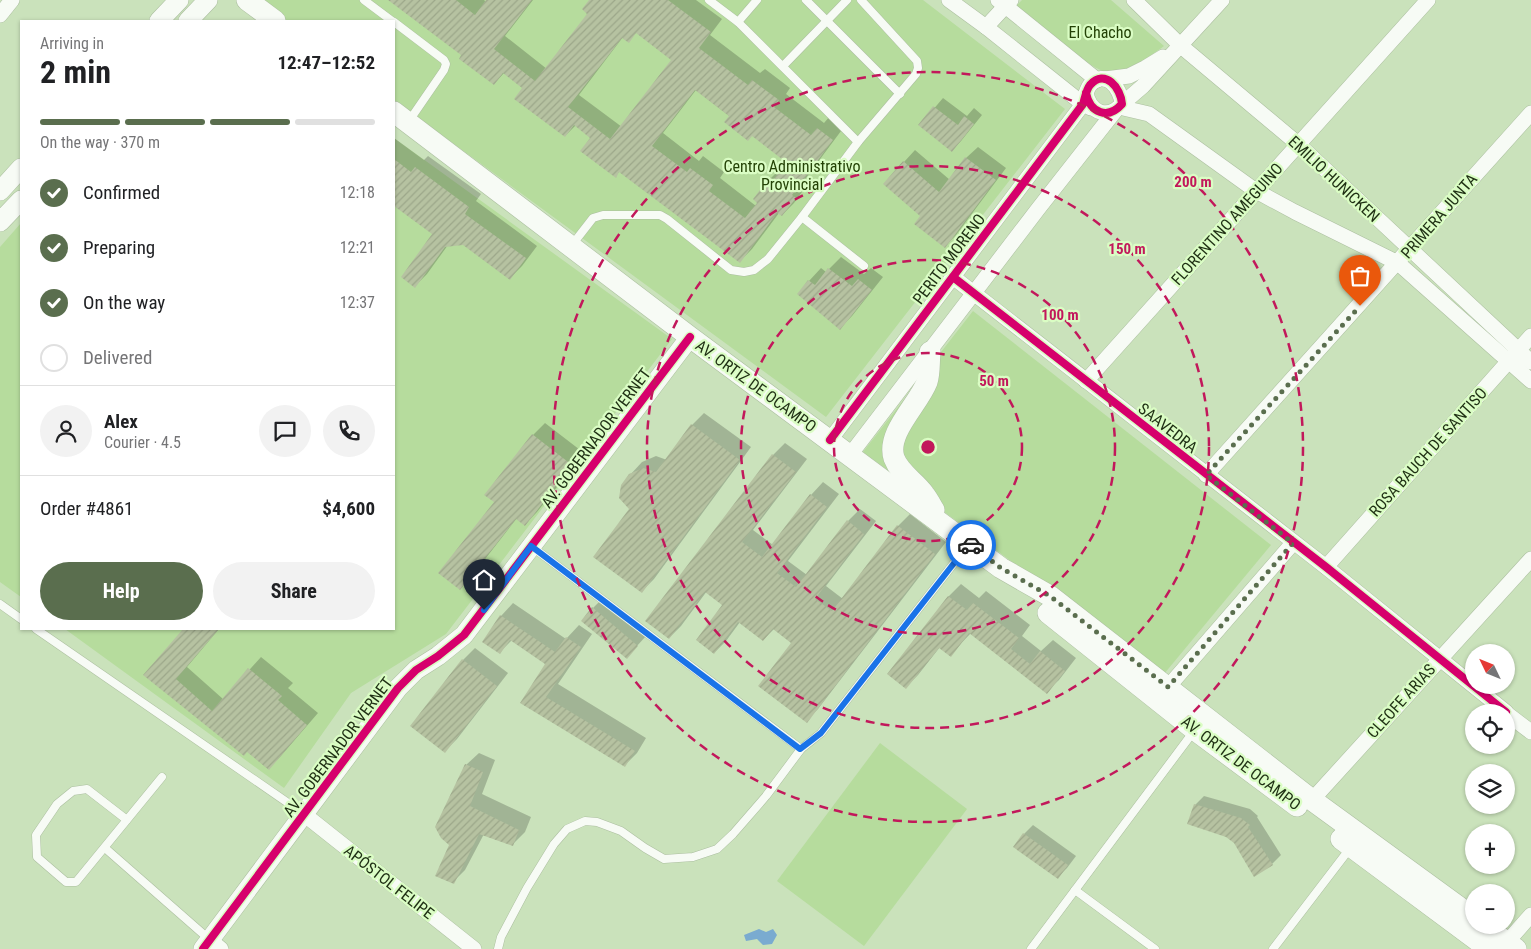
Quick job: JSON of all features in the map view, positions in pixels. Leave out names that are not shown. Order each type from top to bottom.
[{"type":"main road","points":[[247,0],[274,20]]},
{"type":"main road","name":"AV. ORTIZ DE OCAMPO","points":[[401,117],[690,338],[1001,568],[1044,610],[1163,693],[1465,911]]},
{"type":"main road","points":[[930,352],[928,379],[922,394],[896,433],[893,447],[894,459],[902,472],[924,493],[940,522]]},
{"type":"main road","name":"AV. ORTIZ DE OCAMPO","points":[[1163,693],[1195,730],[1352,847],[1504,947]]},
{"type":"main road","points":[[1492,934],[1504,947]]},
{"type":"street","points":[[0,15],[12,0]]},
{"type":"street","points":[[160,20],[179,0]]},
{"type":"street","points":[[189,20],[208,0]]},
{"type":"street","name":"EMILIO HUNICKEN","points":[[949,0],[1085,99],[1098,111],[1104,113],[1119,107],[1149,114],[1256,191],[1398,263],[1514,355],[1531,362]]},
{"type":"street","name":"EMILIO HUNICKEN","points":[[1134,0],[1181,46],[1298,144],[1410,248],[1514,355],[1531,381]]},
{"type":"street","points":[[850,455],[1119,107],[1143,86],[1222,0]]},
{"type":"street","name":"FLORENTINO AMEGUINO","points":[[1086,381],[1428,0]]},
{"type":"street","points":[[986,27],[1005,2],[1101,80],[1114,84],[1119,91],[1119,107]]},
{"type":"street","points":[[1085,99],[1090,85],[1101,80],[1129,76],[1146,68],[1181,46]]},
{"type":"street","name":"PERITO MORENO","points":[[830,440],[1085,99]]},
{"type":"street","name":"PRIMERA JUNTA","points":[[1206,475],[1531,113]]},
{"type":"street","points":[[0,191],[20,169]]},
{"type":"street","points":[[0,222],[20,201]]},
{"type":"street","name":"SAAVEDRA","points":[[953,277],[1326,567],[1495,704]]},
{"type":"street","name":"ROSA BAUCH DE SANTISO","points":[[1326,567],[1531,336]]},
{"type":"street","name":"AV. GOBERNADOR VERNET","points":[[212,946],[304,815],[398,688],[416,670],[438,656],[464,635],[690,338]]},
{"type":"street","points":[[1163,693],[1293,543]]},
{"type":"street","name":"CLEOFE ARIAS","points":[[1312,800],[1531,559]]},
{"type":"street","name":"SAAVEDRA","points":[[1515,720],[1531,732]]},
{"type":"street","name":"APÓSTOL FELIPE","points":[[304,815],[474,949]]},
{"type":"street","points":[[1504,947],[1531,914]]},
{"type":"lane","points":[[364,0],[390,20]]},
{"type":"lane","points":[[709,0],[738,22],[858,142]]},
{"type":"lane","points":[[738,22],[757,0]]},
{"type":"lane","points":[[806,0],[900,94]]},
{"type":"lane","points":[[783,66],[847,0]]},
{"type":"lane","points":[[570,246],[593,218],[603,216],[660,216],[667,219],[731,270],[744,272],[754,270],[768,259],[858,142],[916,74],[918,68],[917,60],[861,0]]},
{"type":"lane","points":[[395,23],[444,60],[446,64],[444,70],[401,117]]},
{"type":"lane","points":[[802,217],[864,266]]},
{"type":"lane","points":[[498,949],[501,937],[527,888],[554,844],[566,829],[585,821],[597,822],[621,831],[664,859],[693,858],[717,849],[733,834],[766,796],[800,749],[821,733],[969,544]]},
{"type":"lane","points":[[531,546],[800,749]]},
{"type":"lane","points":[[0,604],[20,618]]},
{"type":"lane","points":[[37,630],[304,815]]},
{"type":"lane","points":[[1031,949],[1195,730]]},
{"type":"lane","points":[[127,820],[87,789],[73,791],[57,804],[36,835],[37,857],[66,882],[76,882],[105,848],[162,777]]},
{"type":"lane","points":[[1273,949],[1352,847]]},
{"type":"lane","points":[[105,848],[212,946]]},
{"type":"lane","points":[[1075,890],[1155,949]]},
{"type":"green space","name":"Centro Administrativo Provincial","points":[[257,0],[923,0],[1065,109],[826,417],[395,101],[395,20],[285,20]]},
{"type":"green space","name":"El Chacho","points":[[1022,0],[1111,0],[1164,46],[1131,68],[1116,73],[1109,73],[1089,64],[1014,8]]},
{"type":"green space","points":[[395,139],[672,339],[446,634],[351,693],[284,788],[66,630],[395,630]]},
{"type":"green space","points":[[20,224],[20,596],[0,582],[0,247]]},
{"type":"green space","points":[[973,311],[1271,545],[1164,674],[863,452]]},
{"type":"green space","points":[[880,743],[967,809],[864,946],[777,881]]},
{"type":"water","points":[[759,929],[766,932],[773,929],[777,935],[772,944],[763,945],[757,939],[746,941],[744,935]]},
{"type":"building","points":[[388,0],[456,0],[475,15],[486,0],[532,0],[494,49],[535,81],[587,14],[582,9],[589,0],[668,0],[711,32],[699,48],[748,85],[752,80],[779,100],[774,107],[811,135],[817,128],[833,140],[792,195],[796,198],[782,216],[777,213],[740,263],[619,172],[616,178],[580,151],[590,138],[574,125],[565,137],[514,99],[522,88],[503,73],[494,85],[459,59],[461,55]],"holes":[[[636,33],[671,60],[610,139],[568,107],[622,38],[629,43]],[[695,90],[729,116],[724,122],[748,141],[752,136],[787,163],[773,180],[770,177],[753,199],[757,203],[745,218],[709,191],[713,185],[690,168],[687,172],[652,146]]]},
{"type":"building","points":[[933,106],[958,125],[964,116],[974,124],[952,152],[918,125]]},
{"type":"building","points":[[965,157],[996,180],[945,248],[914,224],[920,216],[883,184],[903,161],[939,192]]},
{"type":"building","points":[[395,160],[411,172],[415,167],[469,207],[465,214],[526,258],[510,280],[463,245],[445,247],[415,288],[401,277],[432,234],[395,207]]},
{"type":"building","points":[[828,268],[852,286],[858,279],[872,290],[840,330],[797,294],[808,280],[815,285]]},
{"type":"building","points":[[691,424],[740,460],[642,593],[593,557],[629,509],[619,498],[621,485],[629,474],[643,468],[656,472]]},
{"type":"building","points":[[532,434],[572,465],[525,526],[516,519],[460,590],[438,573],[494,502],[484,495]]},
{"type":"building","points":[[772,454],[796,472],[742,542],[762,557],[810,494],[827,507],[777,573],[796,587],[847,520],[864,534],[815,599],[832,611],[897,525],[935,554],[807,723],[758,686],[791,643],[773,629],[763,641],[738,622],[714,654],[696,640],[722,605],[705,592],[669,639],[645,621]]},
{"type":"building","points":[[948,596],[967,610],[973,603],[1019,638],[1011,649],[1030,664],[1040,651],[1065,671],[1047,694],[969,633],[951,657],[939,648],[906,689],[887,674]]},
{"type":"building","points":[[592,607],[638,646],[627,659],[581,621]]},
{"type":"building","points":[[500,615],[555,652],[566,637],[581,647],[546,697],[635,751],[625,767],[520,703],[545,664],[510,640],[500,654],[482,642]]},
{"type":"building","points":[[182,630],[218,630],[176,679],[212,711],[248,668],[282,696],[278,700],[307,725],[269,770],[247,752],[244,756],[143,675]]},
{"type":"building","points":[[462,659],[497,686],[445,753],[410,726]]},
{"type":"building","points":[[465,764],[483,772],[470,806],[519,830],[513,846],[479,834],[454,884],[435,876],[449,845],[441,838],[435,827]]},
{"type":"building","points":[[1194,804],[1241,818],[1250,825],[1248,827],[1273,865],[1254,877],[1234,843],[1226,837],[1187,824]]},
{"type":"building","points":[[1023,833],[1068,865],[1058,879],[1013,847]]},
{"type":"cycle path","points":[[830,440],[1083,104],[1086,94],[1087,92],[1090,85],[1096,80],[1106,79],[1119,92],[1122,104],[1111,112],[1100,112],[1091,105],[1088,100],[1086,93]]},
{"type":"cycle path","points":[[953,277],[1326,567],[1496,704]]},
{"type":"cycle path","points":[[203,949],[398,688],[416,670],[438,656],[464,635],[690,337]]},
{"type":"way so far","points":[[971,545],[1001,568],[1050,596],[1168,687],[1293,543],[1206,475],[1360,306]]},
{"type":"route","points":[[484,610],[531,546],[800,749],[821,733],[969,544],[971,545]]}]
